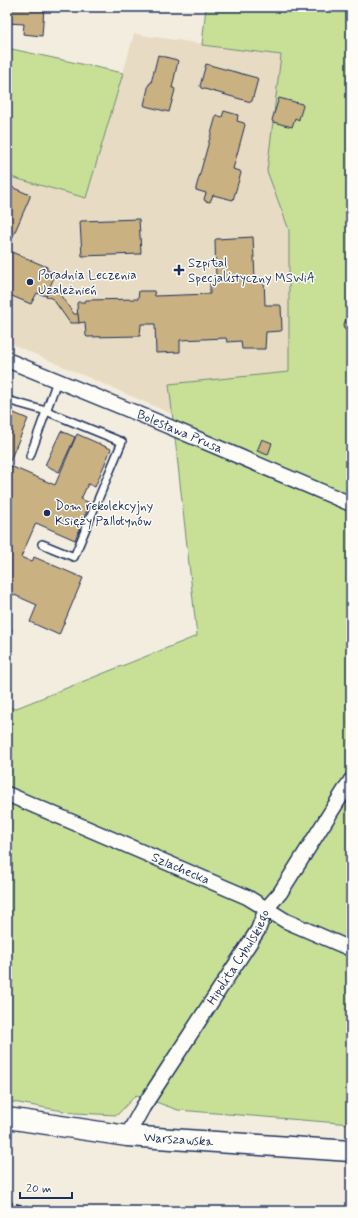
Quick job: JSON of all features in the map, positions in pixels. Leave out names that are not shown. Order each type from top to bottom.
[{"type":"street","name":"Bolesława Prusa","points":[[7,360],[351,504]]},
{"type":"street","name":"Hipolita Cybulskiego","points":[[127,1136],[143,1108],[258,930],[266,909],[280,893],[351,780]]},
{"type":"street","name":"Szlachecka","points":[[7,794],[247,897],[286,921],[351,949]]},
{"type":"street","name":"Warszawska","points":[[7,1118],[127,1136],[351,1151]]},
{"type":"lane","points":[[30,456],[57,380]]},
{"type":"lane","points":[[7,400],[46,411],[122,442],[74,557],[42,544]]},
{"type":"shaded area","name":"Szpital Specjalistyczny MSWiA","points":[[134,34],[281,55],[351,490],[257,451],[7,342],[7,176],[86,198]]},
{"type":"green space","points":[[206,7],[351,7],[351,1124],[178,1110],[136,1095],[117,1115],[75,1113],[7,1101],[7,706],[14,709],[197,636],[169,384],[289,372],[289,230],[267,171],[281,55],[202,45]]},
{"type":"green space","points":[[7,48],[123,73],[86,198],[7,176]]},
{"type":"building","points":[[7,7],[44,8],[42,36],[23,34],[24,24],[7,23]]},
{"type":"building","points":[[158,55],[178,61],[172,88],[175,90],[169,112],[144,105]]},
{"type":"building","points":[[206,64],[257,78],[252,101],[251,102],[201,88],[200,86]]},
{"type":"building","points":[[279,98],[302,104],[303,106],[299,120],[295,118],[292,127],[273,122],[272,120]]},
{"type":"building","points":[[224,111],[238,115],[237,121],[244,123],[245,125],[233,169],[240,171],[241,173],[233,200],[213,195],[210,202],[205,201],[204,199],[206,193],[196,190],[196,188],[216,115],[222,117]]},
{"type":"building","name":"Poradnia Leczenia Uzależnień","points":[[7,185],[30,195],[30,197],[10,243],[7,244]]},
{"type":"building","points":[[139,219],[140,254],[82,256],[81,221]]},
{"type":"building","points":[[253,237],[255,278],[264,279],[265,305],[281,306],[282,330],[266,332],[265,349],[242,349],[241,341],[227,342],[226,338],[180,340],[180,352],[156,353],[155,324],[141,324],[140,336],[86,336],[85,322],[79,323],[78,321],[78,302],[85,302],[86,300],[138,299],[139,291],[154,291],[155,296],[210,294],[210,282],[216,280],[215,240]]},
{"type":"building","name":"Poradnia Leczenia Uzależnień","points":[[7,250],[47,267],[47,270],[54,273],[55,275],[46,296],[37,293],[31,304],[7,294]]},
{"type":"building","points":[[49,289],[58,292],[74,314],[78,314],[79,323],[70,323],[53,299],[46,296]]},
{"type":"building","points":[[351,308],[351,331],[344,329],[343,326]]},
{"type":"building","name":"Dom rekolekcyjny Księży Pallotynów","points":[[7,410],[28,419],[8,465],[55,485],[77,434],[111,449],[95,487],[88,484],[81,499],[90,503],[75,540],[36,523],[21,557],[32,562],[34,557],[83,578],[59,635],[30,622],[37,605],[10,593],[7,600]]},
{"type":"building","points":[[61,431],[75,437],[59,472],[45,465]]},
{"type":"building","points":[[262,439],[272,443],[268,455],[257,451]]},
{"type":"building","points":[[7,627],[12,629],[7,642]]},
{"type":"railway","points":[[7,1203],[52,1211]]},
{"type":"place","name":"Szpital Specjalistyczny MSWiA","points":[[179,270]]},
{"type":"place","name":"Poradnia Leczenia Uzależnień","points":[[30,282]]},
{"type":"place","name":"Dom rekolekcyjny Księży Pallotynów","points":[[47,513]]}]
